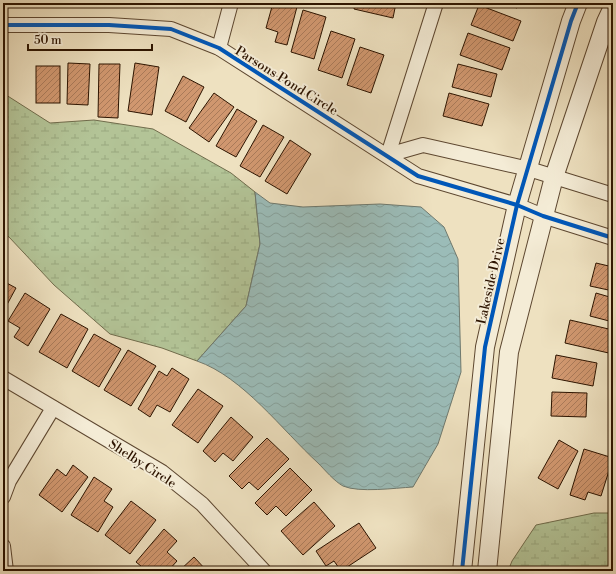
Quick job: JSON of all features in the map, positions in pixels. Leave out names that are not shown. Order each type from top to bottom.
[{"type":"street","points":[[219,48],[231,3]]},
{"type":"street","points":[[388,155],[436,3]]},
{"type":"street","name":"Lakeside Drive","points":[[462,571],[485,347],[517,205],[529,169],[571,21],[578,3]]},
{"type":"street","points":[[487,571],[509,352],[554,177],[606,22],[613,7]]},
{"type":"street","name":"Parsons Pond Circle","points":[[3,25],[110,24],[171,29],[219,48],[388,155],[418,176],[517,205],[543,216],[613,238]]},
{"type":"street","points":[[388,155],[423,145],[529,169],[613,195]]},
{"type":"street","name":"Shelby Circle","points":[[3,378],[162,472],[202,504],[264,571]]},
{"type":"street","points":[[3,497],[9,481],[53,408]]},
{"type":"street","points":[[3,546],[6,571]]},
{"type":"green space","points":[[3,93],[50,123],[94,120],[153,129],[231,173],[255,192],[260,244],[246,306],[197,361],[162,348],[110,334],[54,285],[9,237],[3,233]]},
{"type":"green space","points":[[594,513],[613,513],[613,571],[508,571],[512,561],[536,525]]},
{"type":"water","points":[[255,192],[270,203],[303,207],[380,204],[421,207],[444,227],[458,259],[461,372],[438,444],[413,487],[367,490],[343,486],[336,481],[246,392],[230,379],[197,361],[246,306],[260,244]]},
{"type":"building","points":[[273,3],[298,3],[287,45],[275,42],[278,32],[266,28]]},
{"type":"building","points":[[355,3],[396,3],[393,18],[354,9]]},
{"type":"building","points":[[501,3],[518,3],[517,8]]},
{"type":"building","points":[[479,5],[521,21],[513,41],[471,25]]},
{"type":"building","points":[[303,10],[326,17],[314,59],[291,52]]},
{"type":"building","points":[[331,31],[355,39],[342,78],[318,70]]},
{"type":"building","points":[[468,33],[510,48],[502,70],[460,55]]},
{"type":"building","points":[[360,47],[384,55],[371,93],[347,85]]},
{"type":"building","points":[[68,63],[90,64],[88,105],[67,104]]},
{"type":"building","points":[[135,63],[159,67],[152,115],[128,111]]},
{"type":"building","points":[[99,64],[120,64],[118,118],[98,117]]},
{"type":"building","points":[[458,64],[497,74],[491,97],[452,87]]},
{"type":"building","points":[[36,66],[60,66],[60,103],[36,103]]},
{"type":"building","points":[[183,76],[204,87],[186,122],[165,111]]},
{"type":"building","points":[[214,93],[234,107],[209,142],[189,128]]},
{"type":"building","points":[[449,93],[489,104],[482,126],[443,116]]},
{"type":"building","points":[[237,109],[257,121],[236,157],[216,146]]},
{"type":"building","points":[[263,125],[284,137],[260,177],[240,166]]},
{"type":"building","points":[[290,140],[311,154],[287,194],[265,181]]},
{"type":"building","points":[[596,263],[613,267],[613,291],[590,286]]},
{"type":"building","points":[[3,281],[16,288],[3,312]]},
{"type":"building","points":[[25,293],[50,309],[28,346],[14,337],[20,328],[8,321]]},
{"type":"building","points":[[596,293],[613,298],[613,322],[590,316]]},
{"type":"building","points":[[61,314],[88,329],[67,368],[39,352]]},
{"type":"building","points":[[570,320],[613,330],[613,354],[565,343]]},
{"type":"building","points":[[94,334],[121,349],[99,387],[72,371]]},
{"type":"building","points":[[128,350],[156,366],[131,406],[104,390]]},
{"type":"building","points":[[556,355],[597,363],[593,386],[552,378]]},
{"type":"building","points":[[172,368],[189,379],[170,412],[157,405],[150,417],[138,409],[159,371],[167,376]]},
{"type":"building","points":[[198,389],[223,406],[198,443],[172,425]]},
{"type":"building","points":[[552,392],[587,393],[586,417],[551,416]]},
{"type":"building","points":[[231,417],[253,437],[233,461],[223,453],[215,462],[203,451]]},
{"type":"building","points":[[267,438],[289,459],[258,490],[249,482],[242,489],[229,476]]},
{"type":"building","points":[[559,440],[578,451],[558,489],[538,478]]},
{"type":"building","points":[[584,449],[613,458],[601,496],[588,492],[585,500],[570,495]]},
{"type":"building","points":[[73,465],[88,477],[62,512],[39,495],[57,469],[66,476]]},
{"type":"building","points":[[290,468],[312,490],[286,516],[276,506],[267,515],[255,503]]},
{"type":"building","points":[[94,477],[112,489],[104,501],[113,507],[98,532],[71,515]]},
{"type":"building","points":[[131,501],[156,520],[130,554],[105,535]]},
{"type":"building","points":[[314,502],[335,526],[303,555],[281,531]]},
{"type":"building","points":[[359,523],[376,548],[341,571],[334,561],[326,566],[316,551]]},
{"type":"building","points":[[164,529],[177,541],[167,552],[177,561],[168,571],[147,571],[136,562]]},
{"type":"building","points":[[194,557],[207,571],[179,571]]},
{"type":"cycle path","points":[[462,571],[485,347],[517,205],[571,21],[578,3]]},
{"type":"cycle path","points":[[3,25],[109,25],[171,29],[219,48],[418,176],[517,205],[543,216],[613,238]]}]
